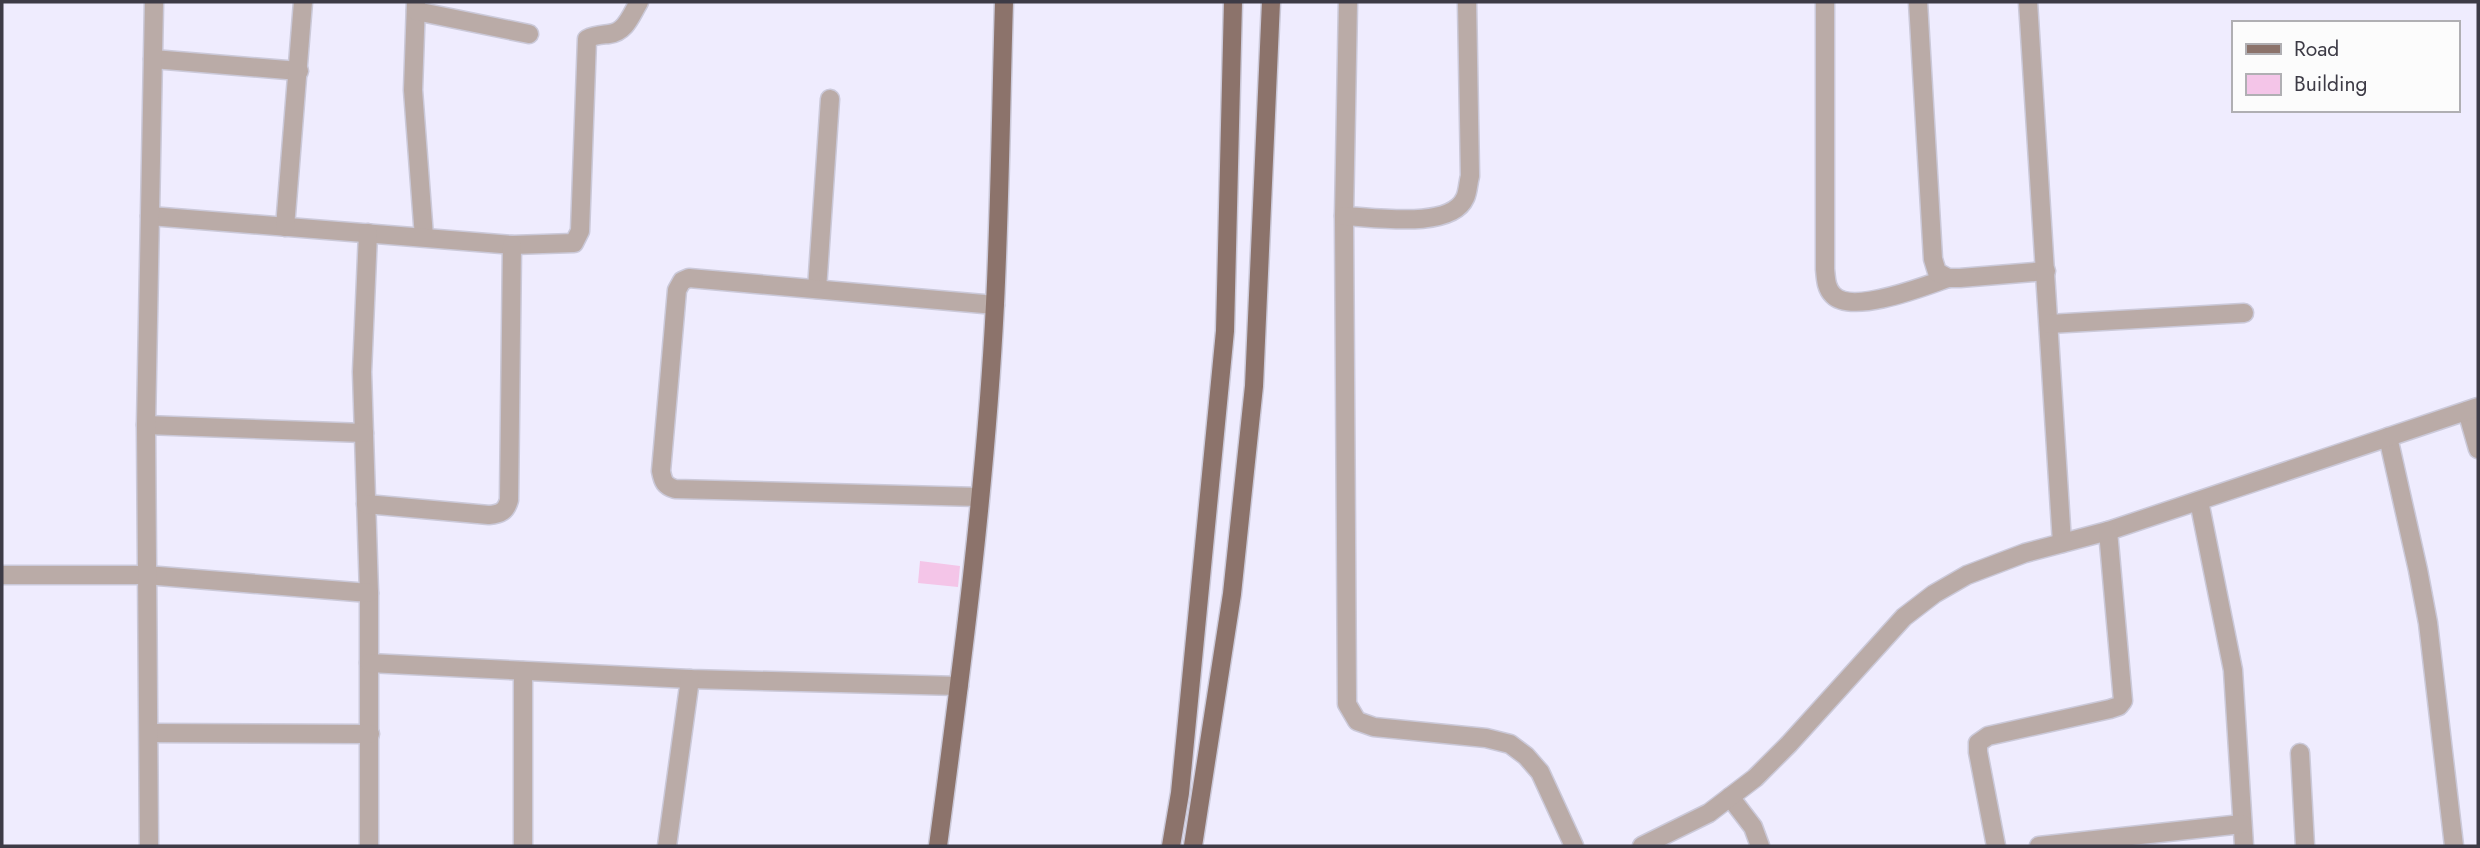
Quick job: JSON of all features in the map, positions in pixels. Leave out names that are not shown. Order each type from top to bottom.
[{"type":"main road","points":[[938,846],[959,686],[979,497],[995,305],[1004,2]]},
{"type":"main road","points":[[1171,846],[1180,793],[1225,331],[1233,2]]},
{"type":"main road","points":[[1192,846],[1232,594],[1254,386],[1272,2]]},
{"type":"street","points":[[149,846],[146,425],[155,2]]},
{"type":"street","points":[[285,227],[303,2]]},
{"type":"street","points":[[150,216],[512,245],[574,243],[579,236],[587,39],[621,30],[639,2]]},
{"type":"street","points":[[1348,2],[1344,216],[1347,704],[1357,720],[1374,727],[1486,738],[1510,744],[1526,756],[1540,772],[1574,846]]},
{"type":"street","points":[[1344,216],[1427,219],[1448,215],[1465,200],[1470,176],[1467,2]]},
{"type":"street","points":[[1825,2],[1825,269],[1827,288],[1835,298],[1845,301],[1870,300],[1901,295],[1948,278],[2046,271]]},
{"type":"street","points":[[1918,2],[1933,259],[1937,272],[1948,278]]},
{"type":"street","points":[[2028,2],[2062,543]]},
{"type":"street","points":[[424,237],[412,90],[416,6],[529,34]]},
{"type":"street","points":[[153,59],[299,71]]},
{"type":"street","points":[[817,289],[830,99]]},
{"type":"street","points":[[368,233],[362,372],[369,593],[369,846]]},
{"type":"street","points":[[366,504],[489,515],[500,514],[507,508],[512,245]]},
{"type":"street","points":[[979,497],[675,489],[667,487],[660,471],[677,290],[682,281],[689,278],[995,305]]},
{"type":"street","points":[[2049,324],[2244,313]]},
{"type":"street","points":[[1642,846],[1673,839],[1755,778],[1904,617],[1934,594],[1967,575],[2025,553],[2108,531],[2472,409],[2478,449]]},
{"type":"street","points":[[146,425],[364,433]]},
{"type":"street","points":[[2388,437],[2428,623],[2454,846]]},
{"type":"street","points":[[2199,501],[2233,670],[2244,846]]},
{"type":"street","points":[[1996,846],[1978,743],[1989,736],[2110,709],[2119,706],[2123,701],[2108,531]]},
{"type":"street","points":[[2,575],[146,575],[369,593]]},
{"type":"street","points":[[369,663],[690,679],[959,686]]},
{"type":"street","points":[[523,671],[523,846]]},
{"type":"street","points":[[667,846],[690,679]]},
{"type":"street","points":[[149,733],[370,734]]},
{"type":"street","points":[[2300,753],[2305,846]]},
{"type":"street","points":[[1730,797],[1753,827],[1760,846]]},
{"type":"street","points":[[2039,846],[2110,842],[2242,824]]},
{"type":"building","points":[[920,561],[960,566],[958,587],[918,583]]}]
